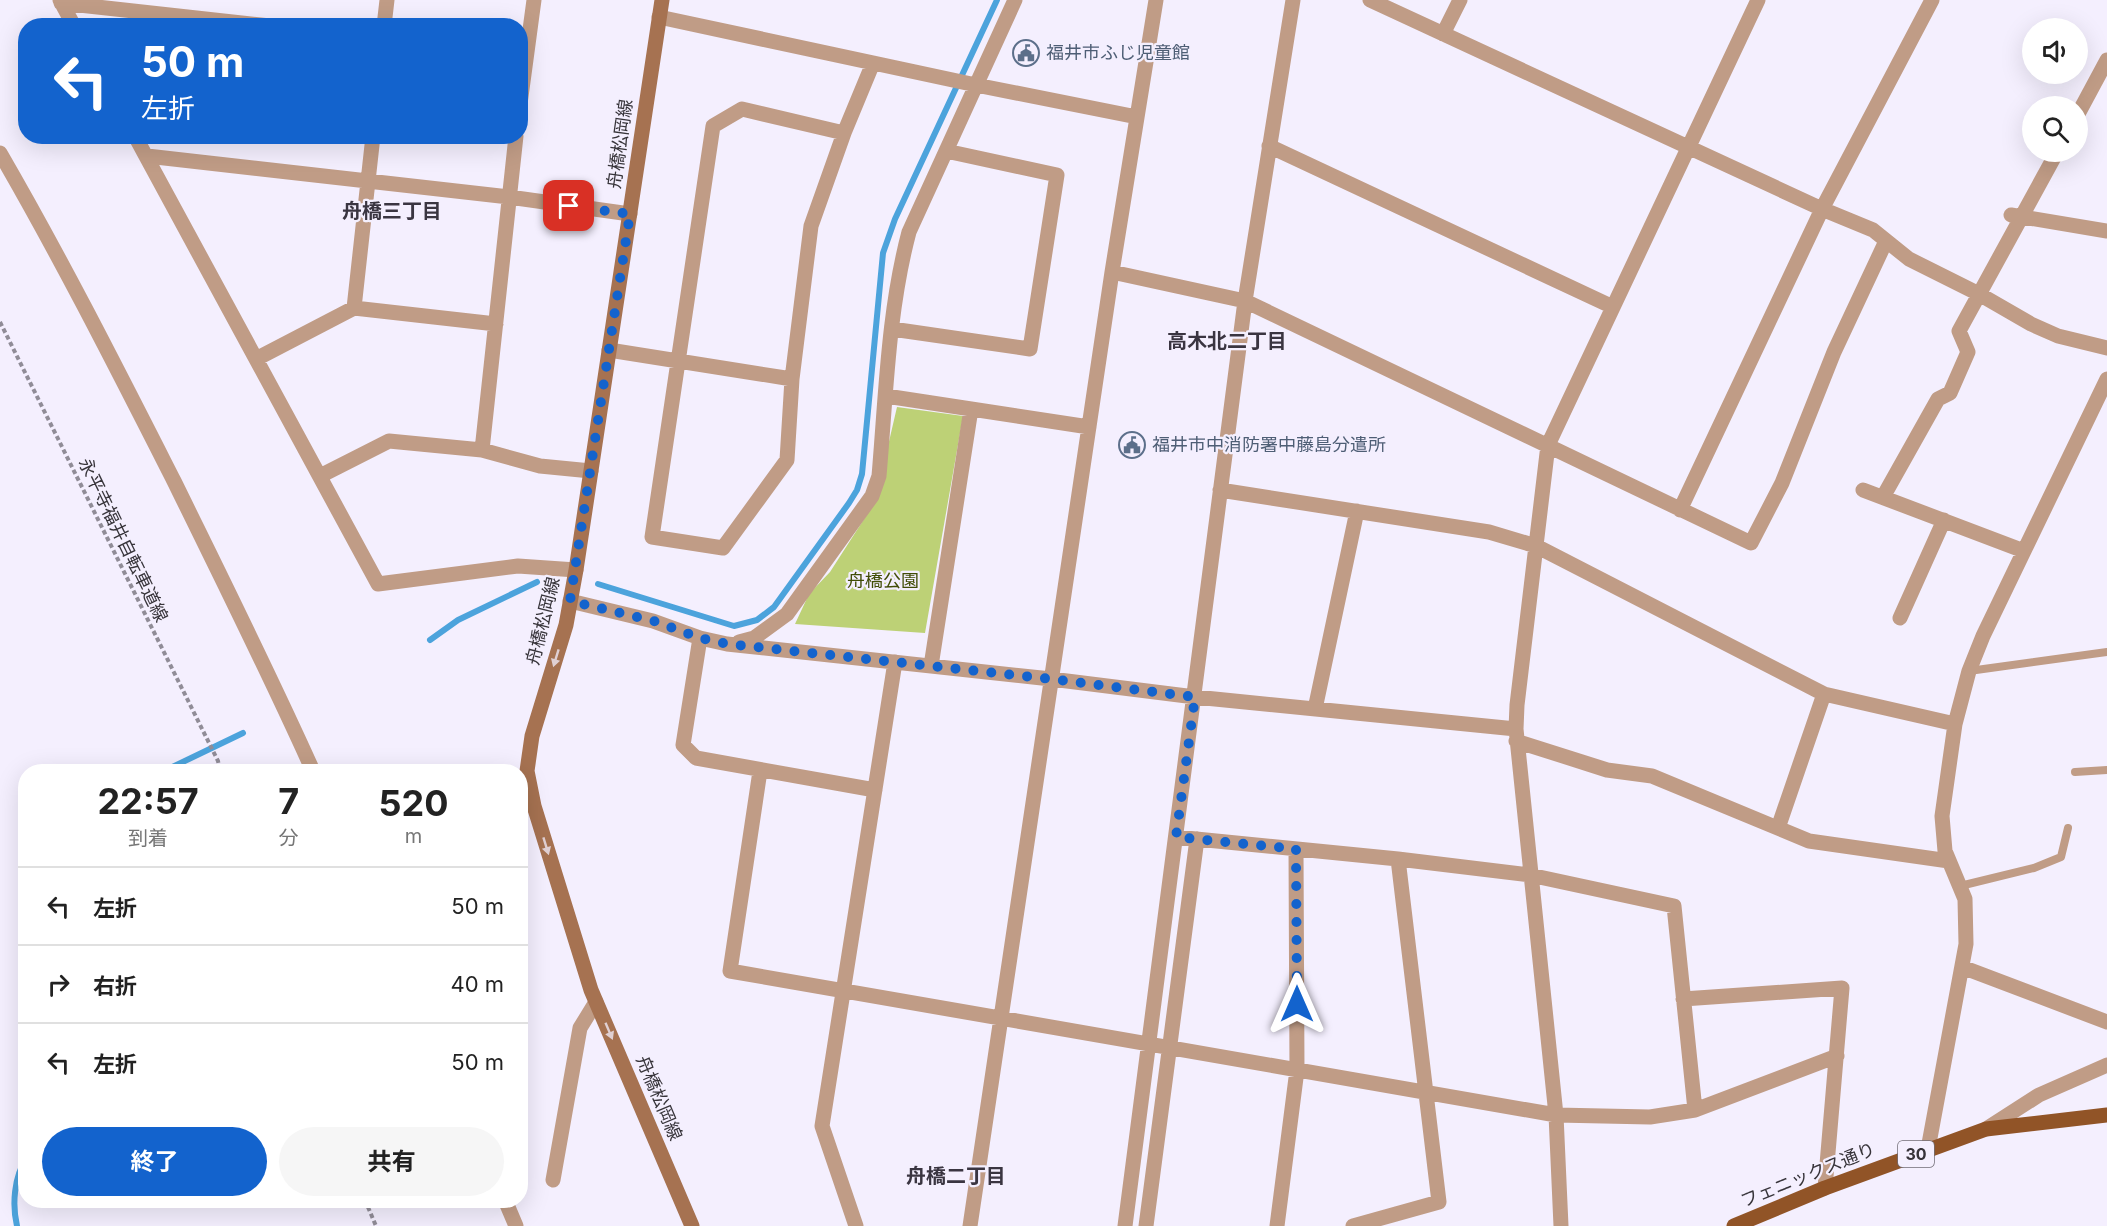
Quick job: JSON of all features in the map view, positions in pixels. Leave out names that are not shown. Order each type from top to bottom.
[{"type":"main road","name":"舟橋松岡線","points":[[528,764],[532,736],[566,625],[576,570],[662,0]]},
{"type":"main road","name":"舟橋松岡線","points":[[528,776],[534,806],[574,939],[596,1002],[692,1226]]},
{"type":"main road","name":"フェニックス通り","points":[[1734,1226],[1825,1188],[1986,1129],[2107,1115]]},
{"type":"street","points":[[385,18],[387,0]]},
{"type":"street","points":[[528,45],[534,0]]},
{"type":"street","points":[[728,644],[754,638],[787,614],[872,495],[879,476],[900,263],[909,232],[1016,0]]},
{"type":"street","points":[[970,1226],[1112,272],[1156,0]]},
{"type":"street","points":[[1125,1226],[1245,301],[1293,0]]},
{"type":"street","points":[[1370,0],[1822,209],[1873,230],[1909,259],[1979,294],[2031,324],[2058,336],[2107,348]]},
{"type":"street","points":[[1443,34],[1460,0]]},
{"type":"street","points":[[1561,1226],[1556,1115],[1516,735],[1517,705],[1548,445],[1758,0]]},
{"type":"street","points":[[1680,510],[1822,209],[1932,0]]},
{"type":"street","points":[[61,1],[70,18]]},
{"type":"street","points":[[61,1],[203,18]]},
{"type":"street","points":[[659,17],[1137,117]]},
{"type":"street","points":[[2088,96],[2107,60]]},
{"type":"street","points":[[844,133],[742,109],[712,126],[652,537],[723,548],[787,460],[792,379],[811,226],[844,133],[873,63]]},
{"type":"street","points":[[140,144],[378,584],[518,566],[576,570]]},
{"type":"street","points":[[354,308],[372,144]]},
{"type":"street","points":[[482,450],[515,144]]},
{"type":"street","points":[[1269,146],[1613,307]]},
{"type":"street","points":[[892,329],[1030,349],[1056,175],[946,151]]},
{"type":"street","points":[[0,153],[28,201],[134,403],[261,657],[310,764]]},
{"type":"street","points":[[147,156],[509,197],[630,214]]},
{"type":"street","points":[[1883,497],[1938,399],[1950,393],[1968,352],[1959,331],[2016,216],[2051,162]]},
{"type":"street","points":[[2016,216],[2107,231]]},
{"type":"street","points":[[1112,272],[1245,301],[1751,543],[1782,483],[1834,352],[1886,241]]},
{"type":"street","points":[[256,359],[354,308],[496,324]]},
{"type":"street","points":[[609,350],[792,379]]},
{"type":"street","points":[[1928,1149],[1966,944],[1965,899],[1945,851],[1942,816],[1955,724],[1969,671],[1983,636],[2107,379]]},
{"type":"street","points":[[886,396],[1089,427]]},
{"type":"street","points":[[931,666],[971,409]]},
{"type":"street","points":[[320,476],[389,441],[482,450],[540,465],[591,471]]},
{"type":"street","points":[[1220,490],[1488,532],[1536,546],[1824,694],[1955,724]]},
{"type":"street","points":[[1863,490],[2024,551]]},
{"type":"street","points":[[1315,709],[1357,511]]},
{"type":"street","points":[[1900,618],[1944,520]]},
{"type":"street","points":[[570,601],[654,621],[700,638],[728,644],[1315,709],[1516,735],[1607,770],[1652,776],[1809,841],[1949,861]]},
{"type":"street","points":[[700,638],[683,745],[696,758],[874,790]]},
{"type":"street","points":[[856,1226],[822,1126],[894,662]]},
{"type":"street","points":[[1778,828],[1824,694]]},
{"type":"street","points":[[760,771],[730,971],[1556,1115],[1650,1117],[1695,1110],[1837,1056]]},
{"type":"street","points":[[1176,837],[1530,874],[1674,906],[1695,1110]]},
{"type":"street","points":[[1146,1226],[1197,839]]},
{"type":"street","points":[[1277,1226],[1297,1070],[1296,849]]},
{"type":"street","points":[[1353,1226],[1439,1202],[1398,859]]},
{"type":"street","points":[[1962,967],[2107,1022]]},
{"type":"street","points":[[1683,999],[1842,988],[1825,1188]]},
{"type":"street","points":[[553,1180],[580,1028],[596,1002]]},
{"type":"street","points":[[1986,1129],[2039,1095],[2107,1065]]},
{"type":"street","points":[[508,1208],[516,1226]]},
{"type":"lane","points":[[1969,671],[2107,652]]},
{"type":"lane","points":[[2075,772],[2107,770]]},
{"type":"lane","points":[[1959,886],[2034,868],[2061,857],[2068,828]]},
{"type":"path","name":"永平寺福井自転車道線","points":[[0,322],[218,764]]},
{"type":"path","points":[[368,1208],[376,1226]]},
{"type":"green space","name":"舟橋公園","points":[[897,407],[963,416],[925,633],[795,624],[809,594],[830,572],[875,502]]},
{"type":"waterway","points":[[598,584],[734,626],[757,620],[774,607],[849,503],[857,490],[862,474],[883,253],[895,219],[997,0]]},
{"type":"waterway","points":[[430,640],[458,620],[537,582]]},
{"type":"waterway","points":[[179,764],[243,733]]},
{"type":"waterway","points":[[17,1226],[15,1191],[18,1178]]},
{"type":"place","name":"福井市ふじ児童館","points":[[1026,53]]},
{"type":"place","name":"福井市中消防署中藤島分遣所","points":[[1132,445]]},
{"type":"district","name":"舟橋三丁目","points":[[392,211]]},
{"type":"district","name":"高木北二丁目","points":[[1227,341]]},
{"type":"district","name":"舟橋二丁目","points":[[956,1176]]},
{"type":"route","points":[[569,206],[630,214],[570,601],[654,621],[700,638],[728,644],[1195,697],[1176,837],[1296,849],[1297,1004]]}]
